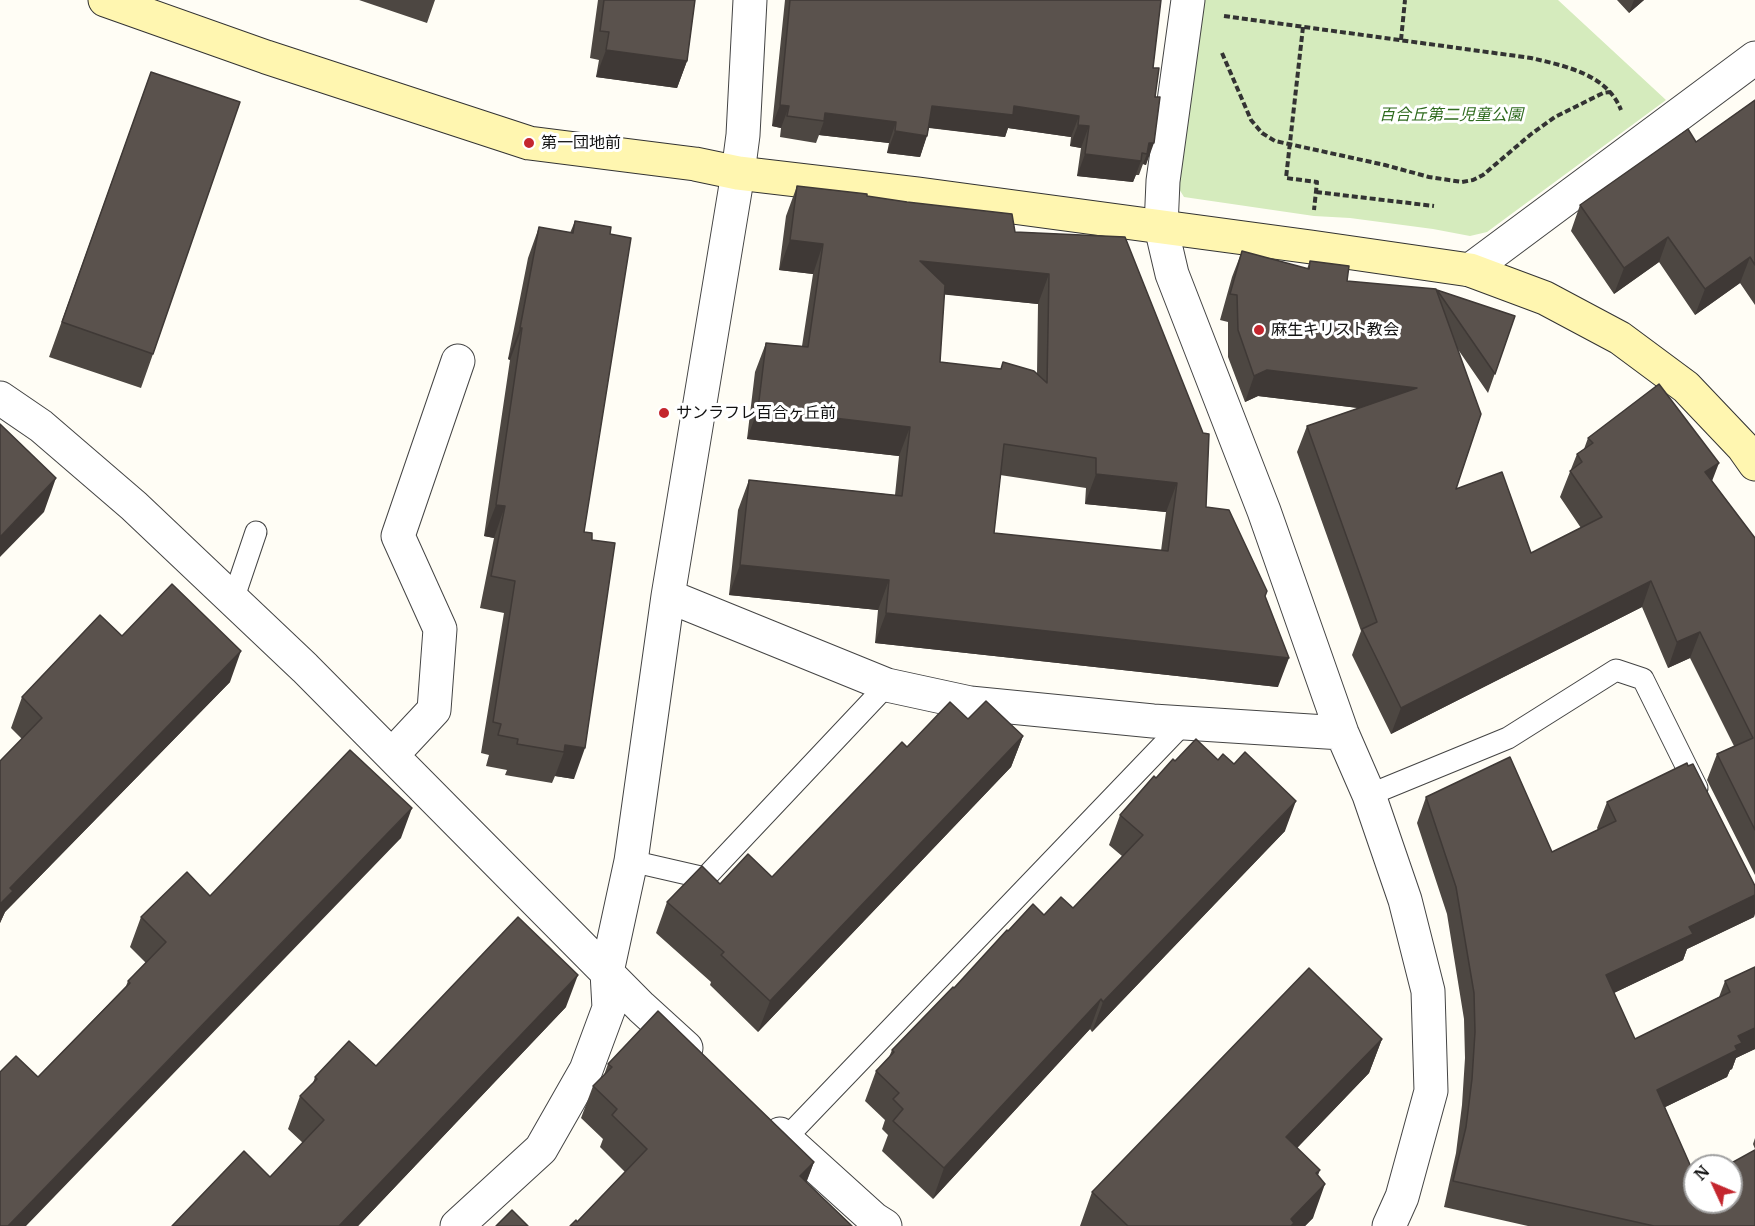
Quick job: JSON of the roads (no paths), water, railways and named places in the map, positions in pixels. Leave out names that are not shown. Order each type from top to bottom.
[{"type":"street","points":[[105,0],[266,57],[529,142],[696,164],[738,173],[917,194],[1470,270],[1545,298],[1620,338],[1686,387],[1743,447],[1755,464]]},
{"type":"street","points":[[457,1226],[542,1149],[586,1070],[609,1008],[607,972],[631,861],[668,597],[738,173],[750,0]]},
{"type":"street","points":[[1188,0],[1163,181],[1161,227],[1172,274],[1264,511],[1342,733],[1369,795],[1405,900],[1428,991],[1431,1091],[1402,1197],[1389,1226]]},
{"type":"street","points":[[1470,270],[1755,58]]},
{"type":"street","points":[[392,755],[434,710],[440,629],[398,536],[458,361]]},
{"type":"street","points":[[0,398],[50,433],[134,506],[305,668],[640,1007],[709,1069]]},
{"type":"street","points":[[668,597],[887,685],[970,703],[1342,733]]},
{"type":"street","points":[[760,1115],[874,1219],[885,1226]]},
{"type":"lane","points":[[233,600],[256,532]]},
{"type":"lane","points":[[1369,795],[1508,738],[1616,670],[1643,679],[1707,807]]},
{"type":"lane","points":[[631,861],[705,878],[887,685]]},
{"type":"lane","points":[[785,1139],[1185,722]]},
{"type":"place","name":"第一団地前","points":[[529,143]]},
{"type":"place","name":"麻生キリスト教会","points":[[1259,330]]},
{"type":"place","name":"サンラフレ百合ヶ丘前","points":[[664,413]]},
{"type":"park label","name":"百合丘第二児童公園","points":[[1451,115]]}]
